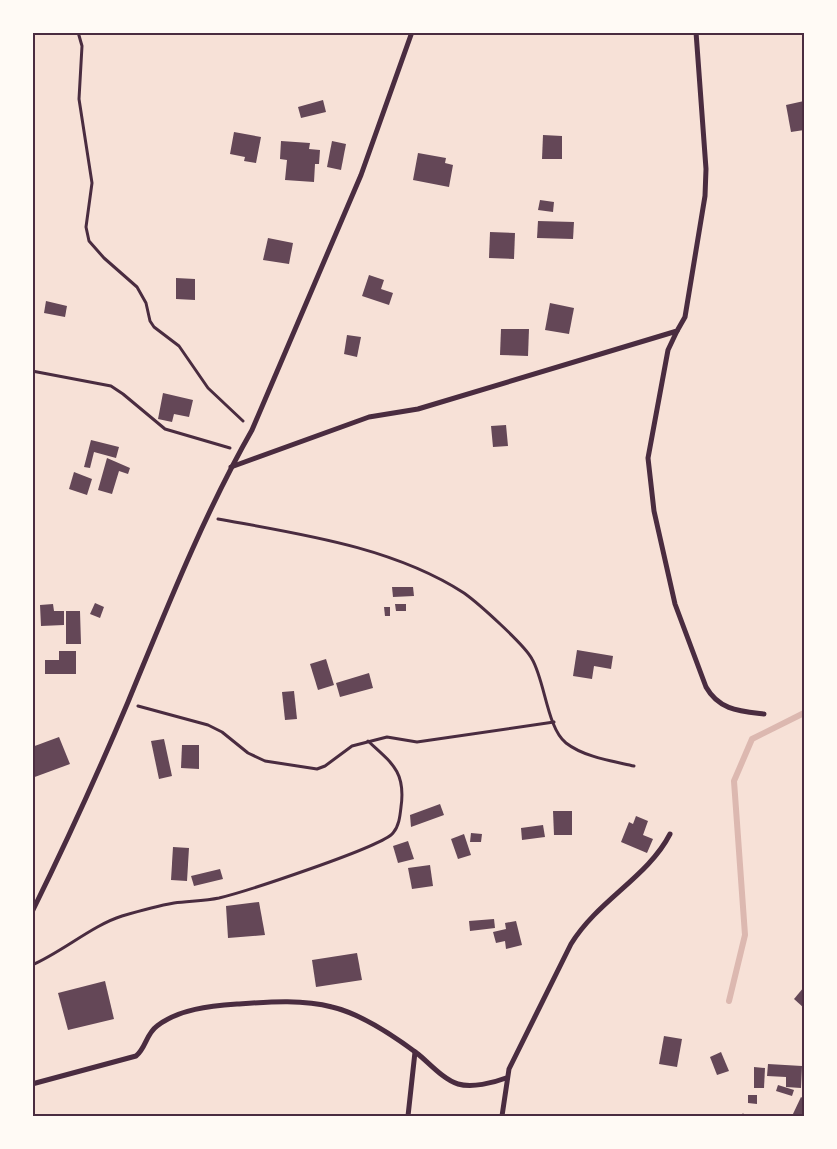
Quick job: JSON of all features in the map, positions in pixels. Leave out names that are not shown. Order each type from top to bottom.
[{"type":"street","points":[[32,912],[70,835],[169,601],[231,467],[252,430],[361,175],[412,32]]},
{"type":"street","points":[[696,32],[706,169],[706,196],[685,317],[668,350],[648,458],[653,504],[675,604],[706,687],[711,697],[717,703],[735,711],[764,714]]},
{"type":"street","points":[[231,467],[369,417],[418,410],[677,331]]},
{"type":"street","points":[[502,1116],[506,1078],[582,926],[659,852],[670,834]]},
{"type":"street","points":[[32,1084],[136,1056],[142,1051],[146,1037],[158,1025],[179,1013],[211,1006],[266,1002],[314,1004],[333,1007],[392,1036],[458,1084],[473,1085],[506,1078]]},
{"type":"street","points":[[408,1116],[415,1052]]},
{"type":"path","points":[[78,32],[82,46],[79,98],[92,184],[86,227],[89,241],[104,258],[137,287],[146,303],[150,321],[154,327],[179,346],[208,388],[252,430]]},
{"type":"path","points":[[32,370],[111,386],[165,429],[240,451]]},
{"type":"path","points":[[208,517],[338,542],[416,569],[465,594],[523,646],[532,659],[556,731],[566,742],[582,751],[634,766]]},
{"type":"path","points":[[127,703],[208,725],[222,732],[248,753],[279,764],[320,768],[349,748],[387,737],[417,742],[554,722]]},
{"type":"path","points":[[32,965],[55,956],[120,917],[171,904],[219,898],[355,852],[388,837],[398,823],[403,791],[402,782],[398,771],[392,763],[368,741]]},
{"type":"building","points":[[323,100],[326,112],[301,118],[298,107]]},
{"type":"building","points":[[804,101],[804,130],[791,132],[786,105]]},
{"type":"building","points":[[234,132],[261,137],[256,163],[244,161],[245,157],[230,154]]},
{"type":"building","points":[[543,135],[562,136],[562,159],[542,159]]},
{"type":"building","points":[[281,141],[310,143],[309,149],[320,150],[319,164],[315,164],[314,182],[285,180],[287,160],[280,159]]},
{"type":"building","points":[[332,141],[346,144],[341,170],[327,167]]},
{"type":"building","points":[[418,153],[446,158],[445,163],[453,165],[449,187],[413,180]]},
{"type":"building","points":[[540,200],[554,202],[553,212],[538,210]]},
{"type":"building","points":[[538,221],[574,222],[573,239],[537,238]]},
{"type":"building","points":[[490,232],[515,233],[514,259],[489,258]]},
{"type":"building","points":[[268,238],[293,243],[289,264],[263,260]]},
{"type":"building","points":[[369,275],[384,280],[381,289],[393,293],[389,305],[362,296]]},
{"type":"building","points":[[176,278],[195,279],[195,300],[176,299]]},
{"type":"building","points":[[46,301],[67,306],[65,317],[44,313]]},
{"type":"building","points":[[550,303],[574,308],[569,334],[545,330]]},
{"type":"building","points":[[501,329],[529,329],[528,356],[500,355]]},
{"type":"building","points":[[347,335],[361,337],[357,357],[344,354]]},
{"type":"building","points":[[163,393],[193,400],[189,417],[174,414],[172,422],[158,419]]},
{"type":"building","points":[[506,425],[508,446],[493,447],[491,426]]},
{"type":"building","points":[[91,440],[119,447],[116,458],[94,452],[90,468],[84,467]]},
{"type":"building","points":[[107,458],[130,468],[128,474],[119,471],[112,494],[98,490]]},
{"type":"building","points":[[74,472],[92,479],[87,495],[69,489]]},
{"type":"building","points":[[392,587],[413,587],[414,596],[393,597]]},
{"type":"building","points":[[95,603],[104,607],[100,618],[90,614]]},
{"type":"building","points":[[53,604],[54,611],[64,611],[64,625],[41,626],[40,605]]},
{"type":"building","points":[[395,604],[406,604],[406,611],[396,611]]},
{"type":"building","points":[[384,607],[390,607],[390,616],[385,616]]},
{"type":"building","points":[[66,611],[80,611],[81,644],[66,644]]},
{"type":"building","points":[[577,650],[613,656],[611,669],[594,666],[592,679],[573,676]]},
{"type":"building","points":[[59,651],[76,651],[76,674],[45,674],[45,660],[59,660]]},
{"type":"building","points":[[326,659],[334,685],[318,690],[310,664]]},
{"type":"building","points":[[369,673],[373,688],[340,697],[336,683]]},
{"type":"building","points":[[294,691],[297,719],[285,720],[282,692]]},
{"type":"building","points":[[59,737],[70,764],[32,778],[32,747]]},
{"type":"building","points":[[164,739],[172,776],[159,779],[151,741]]},
{"type":"building","points":[[182,745],[199,745],[199,769],[181,768]]},
{"type":"building","points":[[440,804],[444,815],[411,827],[410,815]]},
{"type":"building","points":[[553,811],[572,811],[572,835],[554,835]]},
{"type":"building","points":[[636,816],[648,821],[643,835],[653,839],[647,853],[621,842],[629,822],[633,824]]},
{"type":"building","points":[[543,825],[545,837],[522,840],[521,828]]},
{"type":"building","points":[[471,833],[482,834],[481,842],[470,842]]},
{"type":"building","points":[[464,834],[471,855],[458,859],[451,839]]},
{"type":"building","points":[[408,841],[414,859],[398,863],[393,846]]},
{"type":"building","points":[[173,847],[189,848],[187,881],[171,880]]},
{"type":"building","points":[[430,865],[433,886],[412,889],[408,868]]},
{"type":"building","points":[[220,869],[223,879],[194,886],[191,876]]},
{"type":"building","points":[[259,902],[265,935],[228,938],[226,906]]},
{"type":"building","points":[[494,919],[495,928],[470,931],[469,921]]},
{"type":"building","points":[[516,921],[522,945],[506,949],[505,941],[496,943],[493,932],[506,929],[505,923]]},
{"type":"building","points":[[357,953],[362,980],[316,987],[312,960]]},
{"type":"building","points":[[105,981],[114,1019],[68,1030],[58,993]]},
{"type":"building","points":[[804,987],[804,1008],[794,999]]},
{"type":"building","points":[[664,1036],[682,1039],[677,1067],[659,1064]]},
{"type":"building","points":[[721,1052],[729,1071],[717,1075],[710,1057]]},
{"type":"building","points":[[768,1064],[802,1066],[801,1088],[786,1087],[786,1077],[767,1076]]},
{"type":"building","points":[[754,1067],[765,1068],[764,1088],[754,1088]]},
{"type":"building","points":[[778,1085],[794,1090],[792,1096],[776,1091]]},
{"type":"building","points":[[748,1095],[757,1095],[757,1104],[748,1103]]},
{"type":"building","points":[[801,1097],[804,1099],[804,1116],[792,1116]]},
{"type":"waterway","points":[[729,1001],[745,935],[734,781],[752,739],[804,713]]}]
